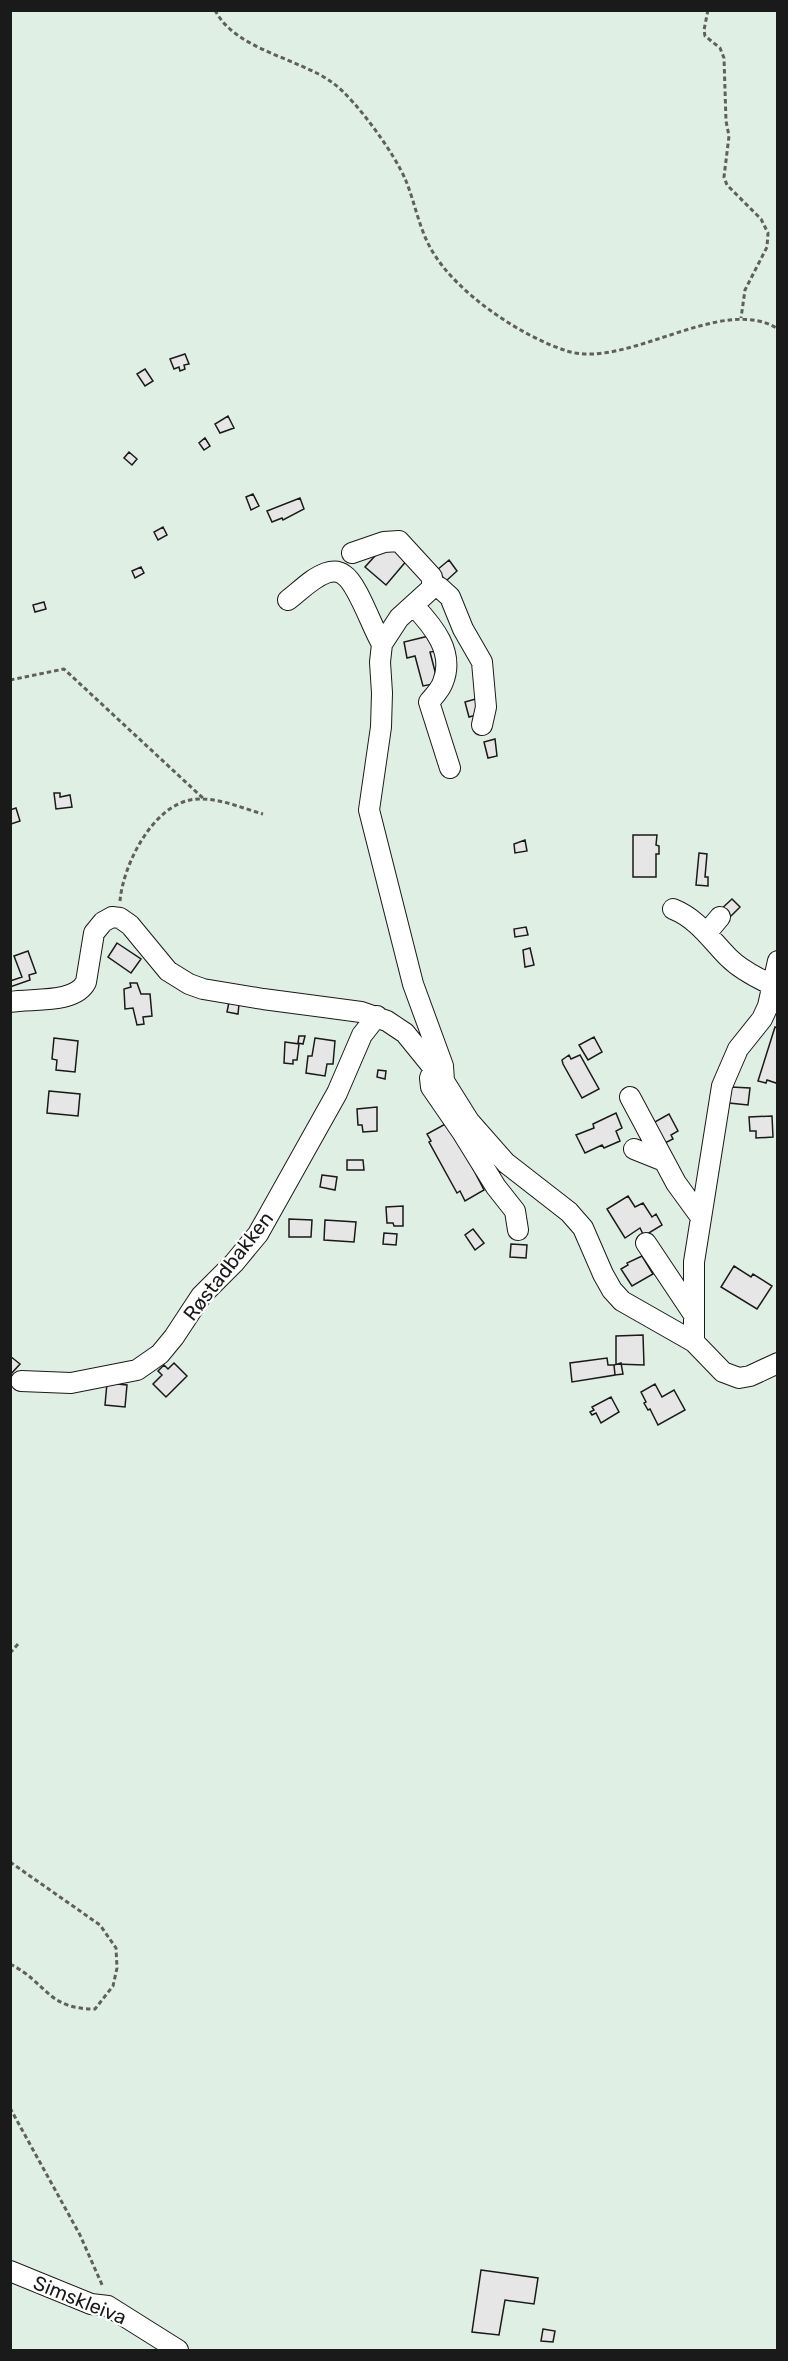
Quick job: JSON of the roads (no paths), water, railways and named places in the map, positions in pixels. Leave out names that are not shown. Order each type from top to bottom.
[{"type":"street","points":[[352,553],[384,542],[399,541],[432,577],[432,588]]},
{"type":"street","points":[[288,600],[315,578],[333,572],[345,575],[352,584],[382,644]]},
{"type":"street","points":[[482,725],[486,707],[482,662],[463,628],[450,597],[439,587],[432,588],[399,618],[382,644],[381,727],[369,799],[370,819],[413,984],[442,1066],[438,1075],[430,1078],[431,1088],[496,1187],[515,1211],[519,1230]]},
{"type":"street","points":[[414,606],[440,639],[447,660],[443,682],[429,702],[450,768]]},
{"type":"street","points":[[673,909],[696,922],[730,959],[750,975],[772,985]]},
{"type":"street","points":[[709,936],[710,928],[720,916]]},
{"type":"street","points":[[10,1002],[63,997],[83,989],[94,933],[103,922],[112,917],[120,918],[130,925],[168,971],[189,984],[203,989],[348,1009],[377,1016],[405,1033],[438,1075],[469,1121],[506,1163],[552,1197],[583,1228],[603,1274],[612,1290],[622,1301],[694,1342],[723,1372],[739,1378],[750,1376],[777,1363]]},
{"type":"street","points":[[694,1342],[694,1262],[723,1080],[738,1049],[762,1019],[768,1006],[777,961]]},
{"type":"street","name":"Røstadbakken","points":[[21,1381],[71,1383],[137,1370],[160,1354],[201,1296],[234,1263],[258,1234],[337,1093],[362,1035],[377,1016]]},
{"type":"street","points":[[630,1097],[676,1183],[700,1216]]},
{"type":"street","points":[[634,1149],[664,1161]]},
{"type":"street","points":[[646,1243],[695,1317]]},
{"type":"street","name":"Simskleiva","points":[[10,2271],[81,2300],[108,2306],[178,2350]]}]
